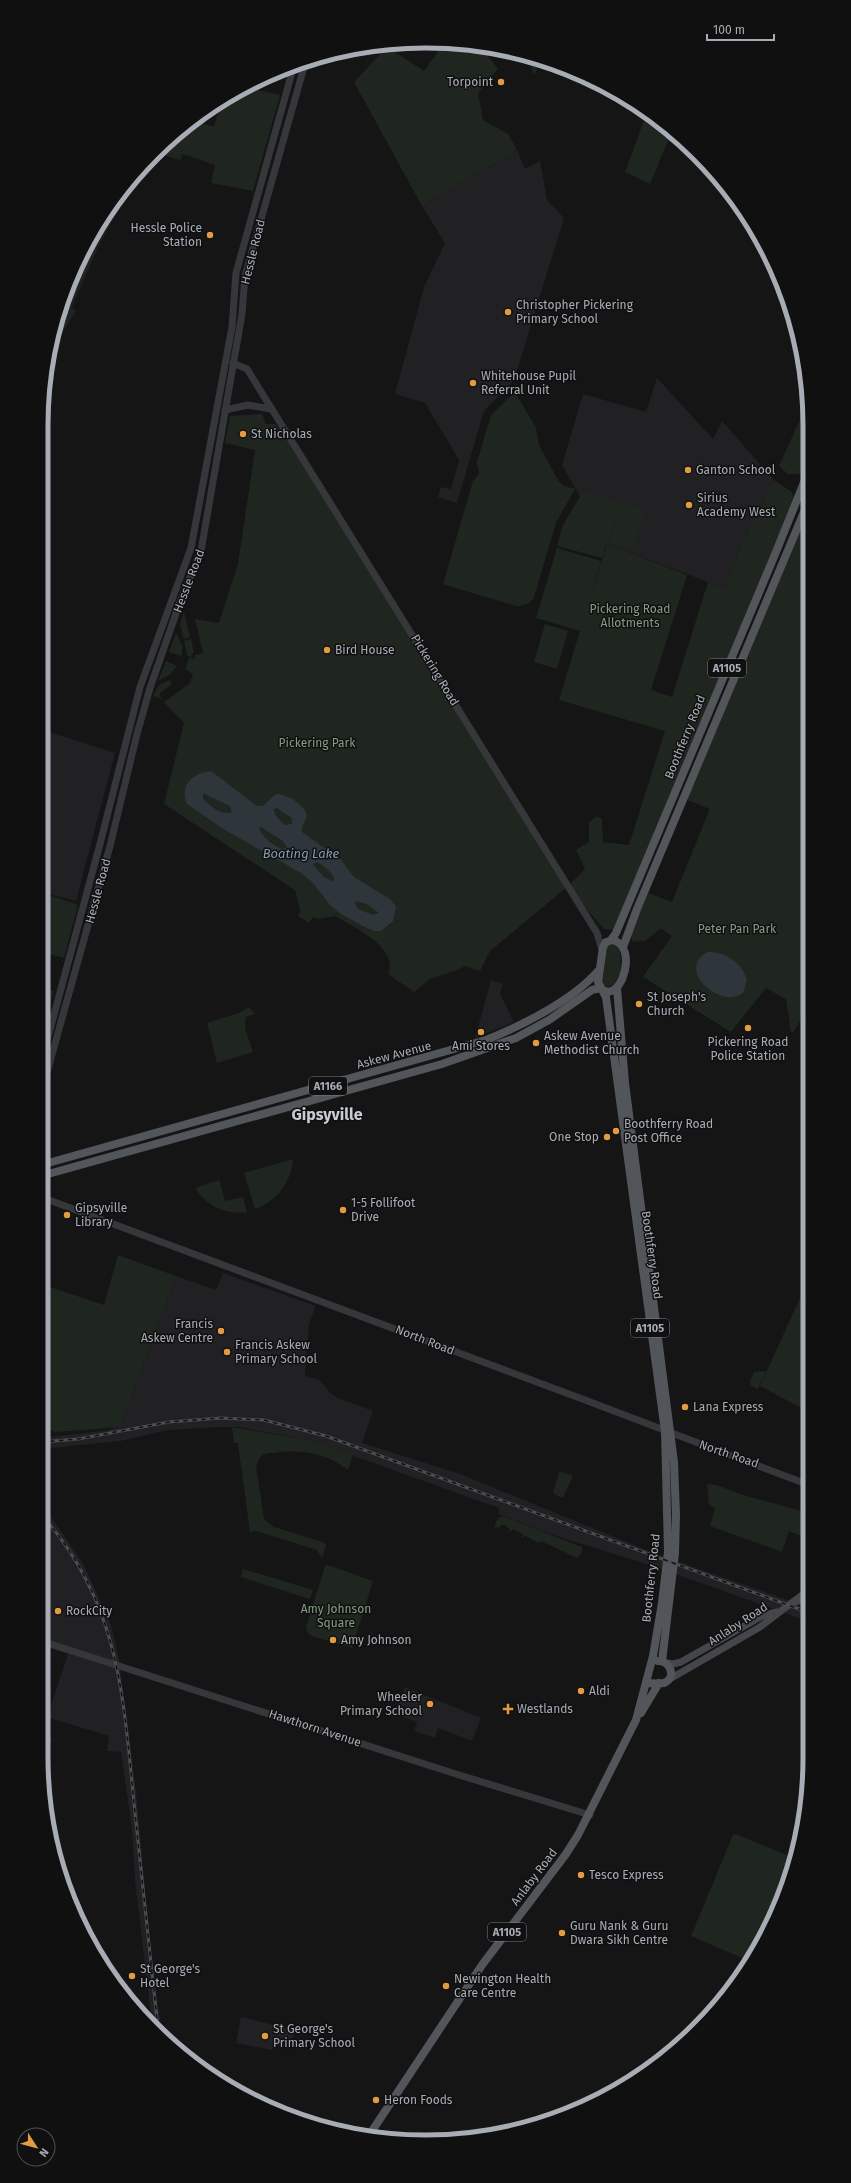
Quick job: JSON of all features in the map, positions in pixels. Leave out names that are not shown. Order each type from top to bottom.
[{"type":"main road","name":"Boothferry Road","points":[[610,940],[616,934],[803,485]]},
{"type":"main road","name":"Boothferry Road","points":[[623,947],[637,908],[803,514]]},
{"type":"main road","points":[[610,940],[618,941],[623,947]]},
{"type":"main road","name":"A1105","points":[[601,989],[598,982],[598,971],[602,950],[610,940]]},
{"type":"main road","name":"A1105","points":[[617,988],[625,968],[623,947]]},
{"type":"main road","name":"Askew Avenue","points":[[48,1163],[356,1078],[457,1049],[500,1034],[546,1010],[585,984],[598,971]]},
{"type":"main road","name":"Boothferry Road","points":[[617,988],[626,1083],[668,1432],[676,1515],[664,1662]]},
{"type":"main road","name":"Askew Avenue","points":[[48,1174],[358,1086],[449,1062],[503,1044],[549,1020],[592,990],[601,989],[612,992],[617,988]]},
{"type":"main road","name":"Boothferry Road","points":[[601,989],[606,997],[668,1432],[668,1552],[662,1603],[649,1670]]},
{"type":"main road","points":[[356,1078],[358,1086]]},
{"type":"main road","name":"Anlaby Road","points":[[668,1680],[760,1627],[779,1611],[803,1594]]},
{"type":"main road","name":"Anlaby Road","points":[[790,1604],[803,1599]]},
{"type":"main road","name":"Anlaby Road","points":[[664,1662],[673,1664],[681,1662],[764,1615],[779,1611]]},
{"type":"main road","points":[[659,1683],[653,1681],[649,1670],[655,1662],[664,1662]]},
{"type":"main road","name":"A1105","points":[[664,1662],[671,1672],[668,1680]]},
{"type":"main road","name":"A1105","points":[[647,1682],[649,1670]]},
{"type":"main road","points":[[647,1682],[659,1683],[668,1680]]},
{"type":"main road","name":"Anlaby Road","points":[[636,1720],[647,1682]]},
{"type":"main road","name":"Anlaby Road","points":[[372,2131],[482,1965],[566,1854],[590,1815],[636,1720],[659,1683]]},
{"type":"street","name":"Hessle Road","points":[[48,1069],[110,846],[137,734],[150,688],[180,602],[201,552],[242,314],[245,276],[304,68]]},
{"type":"street","name":"Hessle Road","points":[[48,1037],[100,844],[137,697],[191,548],[232,327],[236,273],[292,73]]},
{"type":"street","name":"Pickering Road","points":[[233,363],[247,369],[344,523],[597,933],[602,950]]},
{"type":"street","points":[[225,410],[248,405],[271,409]]},
{"type":"street","points":[[173,599],[180,602]]},
{"type":"street","name":"Pickering Road","points":[[597,933],[610,940]]},
{"type":"street","name":"North Road","points":[[48,1200],[668,1432],[768,1467],[803,1482]]},
{"type":"street","name":"Hawthorn Avenue","points":[[48,1643],[456,1774],[590,1815]]},
{"type":"shaded area","points":[[517,150],[525,169],[540,161],[547,200],[564,218],[514,380],[484,411],[457,503],[438,497],[441,487],[451,489],[459,460],[425,403],[395,394],[424,287],[445,243],[422,206]]},
{"type":"shaded area","points":[[133,187],[113,219],[98,247],[72,307],[76,311],[58,338],[68,304],[87,259],[112,216]]},
{"type":"shaded area","points":[[657,378],[713,439],[722,421],[774,480],[746,536],[724,588],[607,544],[562,465],[583,394],[646,412]]},
{"type":"shaded area","points":[[48,732],[115,753],[76,901],[48,894]]},
{"type":"shaded area","points":[[491,980],[503,984],[500,994],[514,1022],[475,1038]]},
{"type":"shaded area","points":[[48,989],[54,991],[48,1013]]},
{"type":"shaded area","name":"Francis Askew Primary School","points":[[223,1273],[316,1306],[309,1324],[305,1376],[320,1380],[329,1392],[336,1397],[373,1411],[362,1443],[460,1474],[651,1552],[803,1606],[803,1619],[659,1568],[550,1534],[499,1514],[499,1508],[309,1440],[238,1427],[220,1427],[168,1430],[120,1441],[48,1448],[48,1437],[102,1431],[120,1427],[176,1276],[216,1290]]},
{"type":"shaded area","points":[[48,1512],[84,1565],[111,1625],[119,1659],[136,1791],[151,1960],[161,2026],[151,2016],[135,1880],[132,1829],[121,1752],[107,1751],[109,1736],[48,1717],[68,1654],[48,1647]]},
{"type":"shaded area","name":"Wheeler Primary School","points":[[405,1687],[481,1718],[472,1741],[438,1728],[435,1738],[414,1731],[417,1722],[395,1714]]},
{"type":"shaded area","name":"St George's Primary School","points":[[241,2017],[295,2030],[291,2048],[273,2045],[272,2050],[236,2043]]},
{"type":"green space","points":[[440,49],[485,53],[498,69],[478,93],[483,120],[508,134],[517,150],[422,206],[354,82],[384,50],[391,50],[424,71]]},
{"type":"green space","points":[[530,63],[539,66],[534,75]]},
{"type":"green space","points":[[255,89],[280,95],[253,191],[211,183],[215,165],[183,154],[180,160],[164,155],[200,123],[214,127],[218,110]]},
{"type":"green space","points":[[645,119],[671,140],[668,141],[650,184],[625,172]]},
{"type":"green space","points":[[515,392],[536,428],[539,445],[559,482],[564,486],[575,489],[556,523],[534,597],[526,604],[521,606],[516,606],[443,584],[473,481],[479,474],[478,467],[476,465],[491,415]]},
{"type":"green space","name":"Pickering Park","points":[[262,414],[266,424],[275,424],[285,435],[567,887],[490,951],[480,971],[465,966],[430,979],[414,992],[388,974],[390,964],[387,955],[372,939],[335,916],[317,919],[313,917],[309,923],[298,916],[301,909],[299,907],[295,890],[164,804],[184,723],[164,702],[190,683],[193,674],[185,669],[189,658],[195,659],[195,655],[203,653],[195,619],[219,623],[238,564],[255,450],[225,443],[230,416]]},
{"type":"green space","points":[[803,414],[803,472],[799,474],[788,474],[779,466]]},
{"type":"green space","name":"Pickering Road Allotments","points":[[774,480],[792,492],[793,495],[787,521],[614,930],[604,929],[567,887],[585,869],[576,850],[589,842],[589,822],[597,816],[602,819],[603,842],[629,845],[665,731],[559,700],[580,631],[536,618],[557,548],[601,561],[587,608],[607,544],[687,575],[651,690],[672,697],[708,582],[724,588],[746,536]]},
{"type":"green space","points":[[586,492],[620,502],[602,558],[557,546],[563,525],[582,493]]},
{"type":"green space","points":[[621,502],[645,509],[633,551],[609,544]]},
{"type":"green space","name":"Peter Pan Park","points":[[803,521],[803,1015],[793,1033],[791,1032],[786,999],[766,988],[731,1032],[643,977],[672,936],[661,928],[645,941],[633,942],[630,935],[648,893],[672,902],[710,809],[685,799]]},
{"type":"green space","points":[[184,612],[190,637],[184,639],[180,625]]},
{"type":"green space","points":[[545,624],[568,631],[557,669],[534,662]]},
{"type":"green space","points":[[176,633],[183,646],[181,656],[169,652]]},
{"type":"green space","points":[[191,639],[194,653],[191,654],[194,657],[187,656],[184,641]]},
{"type":"green space","points":[[166,661],[177,666],[169,675],[158,681]]},
{"type":"green space","points":[[169,680],[172,684],[159,694],[162,699],[153,696],[159,685]]},
{"type":"green space","points":[[48,894],[78,905],[64,958],[49,954],[48,958]]},
{"type":"green space","points":[[614,943],[620,950],[621,970],[614,985],[607,987],[601,981],[607,945]]},
{"type":"green space","points":[[249,1007],[255,1014],[246,1017],[245,1028],[253,1052],[217,1063],[207,1023],[239,1013]]},
{"type":"green space","points":[[293,1159],[292,1168],[282,1190],[263,1206],[255,1209],[244,1173]]},
{"type":"green space","points":[[219,1180],[225,1201],[243,1197],[247,1212],[231,1212],[217,1208],[205,1200],[195,1188]]},
{"type":"green space","points":[[118,1255],[176,1276],[120,1427],[57,1432],[48,1430],[48,1286],[104,1305]]},
{"type":"green space","points":[[800,1298],[803,1300],[803,1409],[760,1386]]},
{"type":"green space","points":[[766,1371],[758,1389],[751,1386],[750,1381],[754,1372]]},
{"type":"green space","points":[[232,1427],[309,1440],[353,1455],[348,1470],[340,1464],[322,1456],[303,1452],[264,1454],[259,1459],[256,1466],[264,1519],[274,1527],[325,1543],[326,1546],[322,1558],[317,1550],[256,1531],[250,1532],[238,1443],[234,1443]]},
{"type":"green space","points":[[560,1471],[573,1476],[563,1498],[554,1494],[553,1491]]},
{"type":"green space","points":[[707,1484],[716,1485],[746,1496],[803,1511],[803,1537],[789,1531],[782,1552],[710,1526],[715,1508],[709,1505]]},
{"type":"green space","points":[[503,1516],[582,1547],[582,1553],[577,1558],[541,1541],[538,1543],[526,1536],[521,1538],[523,1534],[513,1529],[508,1533],[510,1529],[504,1525],[501,1525],[499,1528],[494,1527],[498,1518]]},
{"type":"green space","name":"Amy Johnson Square","points":[[328,1565],[373,1581],[352,1648],[309,1635],[306,1627],[325,1566]]},
{"type":"green space","points":[[243,1569],[313,1590],[310,1599],[241,1577]]},
{"type":"green space","points":[[48,1738],[52,1739],[48,1751]]},
{"type":"green space","points":[[736,1834],[790,1856],[774,1902],[764,1924],[744,1959],[691,1936],[733,1835]]},
{"type":"water","name":"Boating Lake","points":[[211,771],[257,806],[263,806],[276,794],[280,794],[294,800],[303,808],[307,816],[302,827],[302,832],[341,860],[354,877],[390,899],[396,907],[393,921],[381,931],[374,931],[341,914],[330,905],[313,883],[301,873],[225,830],[187,804],[185,797],[186,786],[193,777],[204,772]],"holes":[[[203,793],[230,806],[232,812],[220,812],[203,799]],[[277,808],[292,818],[292,824],[285,825],[276,816],[274,809]],[[261,827],[283,841],[287,847],[283,849],[272,844],[263,835],[259,828]],[[316,862],[324,866],[330,872],[334,877],[334,882],[324,877],[313,865]],[[356,901],[367,904],[379,913],[373,915],[358,909],[355,904]]]},
{"type":"water","points":[[708,952],[721,954],[737,963],[745,974],[747,980],[743,993],[733,997],[723,996],[713,992],[704,985],[698,976],[696,968],[699,959]]},
{"type":"railway","points":[[48,1441],[78,1439],[169,1422],[221,1418],[264,1420],[326,1436],[803,1610]]},
{"type":"railway","points":[[48,1523],[68,1549],[89,1585],[104,1622],[115,1659],[127,1737],[157,2022]]},
{"type":"place","name":"Torpoint","points":[[501,82]]},
{"type":"place","name":"Hessle Police Station","points":[[210,235]]},
{"type":"place","name":"Christopher Pickering Primary School","points":[[508,312]]},
{"type":"place","name":"Whitehouse Pupil Referral Unit","points":[[473,383]]},
{"type":"place","name":"St Nicholas","points":[[243,434]]},
{"type":"place","name":"Ganton School","points":[[688,470]]},
{"type":"place","name":"Sirius Academy West","points":[[689,505]]},
{"type":"place","name":"Bird House","points":[[327,650]]},
{"type":"place","name":"St Joseph's Church","points":[[639,1004]]},
{"type":"place","name":"Pickering Road Police Station","points":[[748,1028]]},
{"type":"place","name":"Ami Stores","points":[[481,1032]]},
{"type":"place","name":"Askew Avenue Methodist Church","points":[[536,1043]]},
{"type":"place","name":"Boothferry Road Post Office","points":[[616,1131]]},
{"type":"place","name":"One Stop","points":[[607,1137]]},
{"type":"place","name":"1-5 Follifoot Drive","points":[[343,1210]]},
{"type":"place","name":"Gipsyville Library","points":[[67,1215]]},
{"type":"place","name":"Francis Askew Centre","points":[[221,1331]]},
{"type":"place","name":"Francis Askew Primary School","points":[[227,1352]]},
{"type":"place","name":"Lana Express","points":[[685,1407]]},
{"type":"place","name":"RockCity","points":[[58,1611]]},
{"type":"place","name":"Amy Johnson","points":[[333,1640]]},
{"type":"place","name":"Aldi","points":[[581,1691]]},
{"type":"place","name":"Wheeler Primary School","points":[[430,1704]]},
{"type":"place","name":"Westlands","points":[[508,1709]]},
{"type":"place","name":"Tesco Express","points":[[581,1875]]},
{"type":"place","name":"Guru Nank & Guru Dwara Sikh Centre","points":[[562,1933]]},
{"type":"place","name":"St George's Hotel","points":[[132,1976]]},
{"type":"place","name":"Newington Health Care Centre","points":[[446,1986]]},
{"type":"place","name":"St George's Primary School","points":[[265,2036]]},
{"type":"place","name":"Heron Foods","points":[[376,2100]]},
{"type":"district","name":"Gipsyville","points":[[327,1114]]}]
